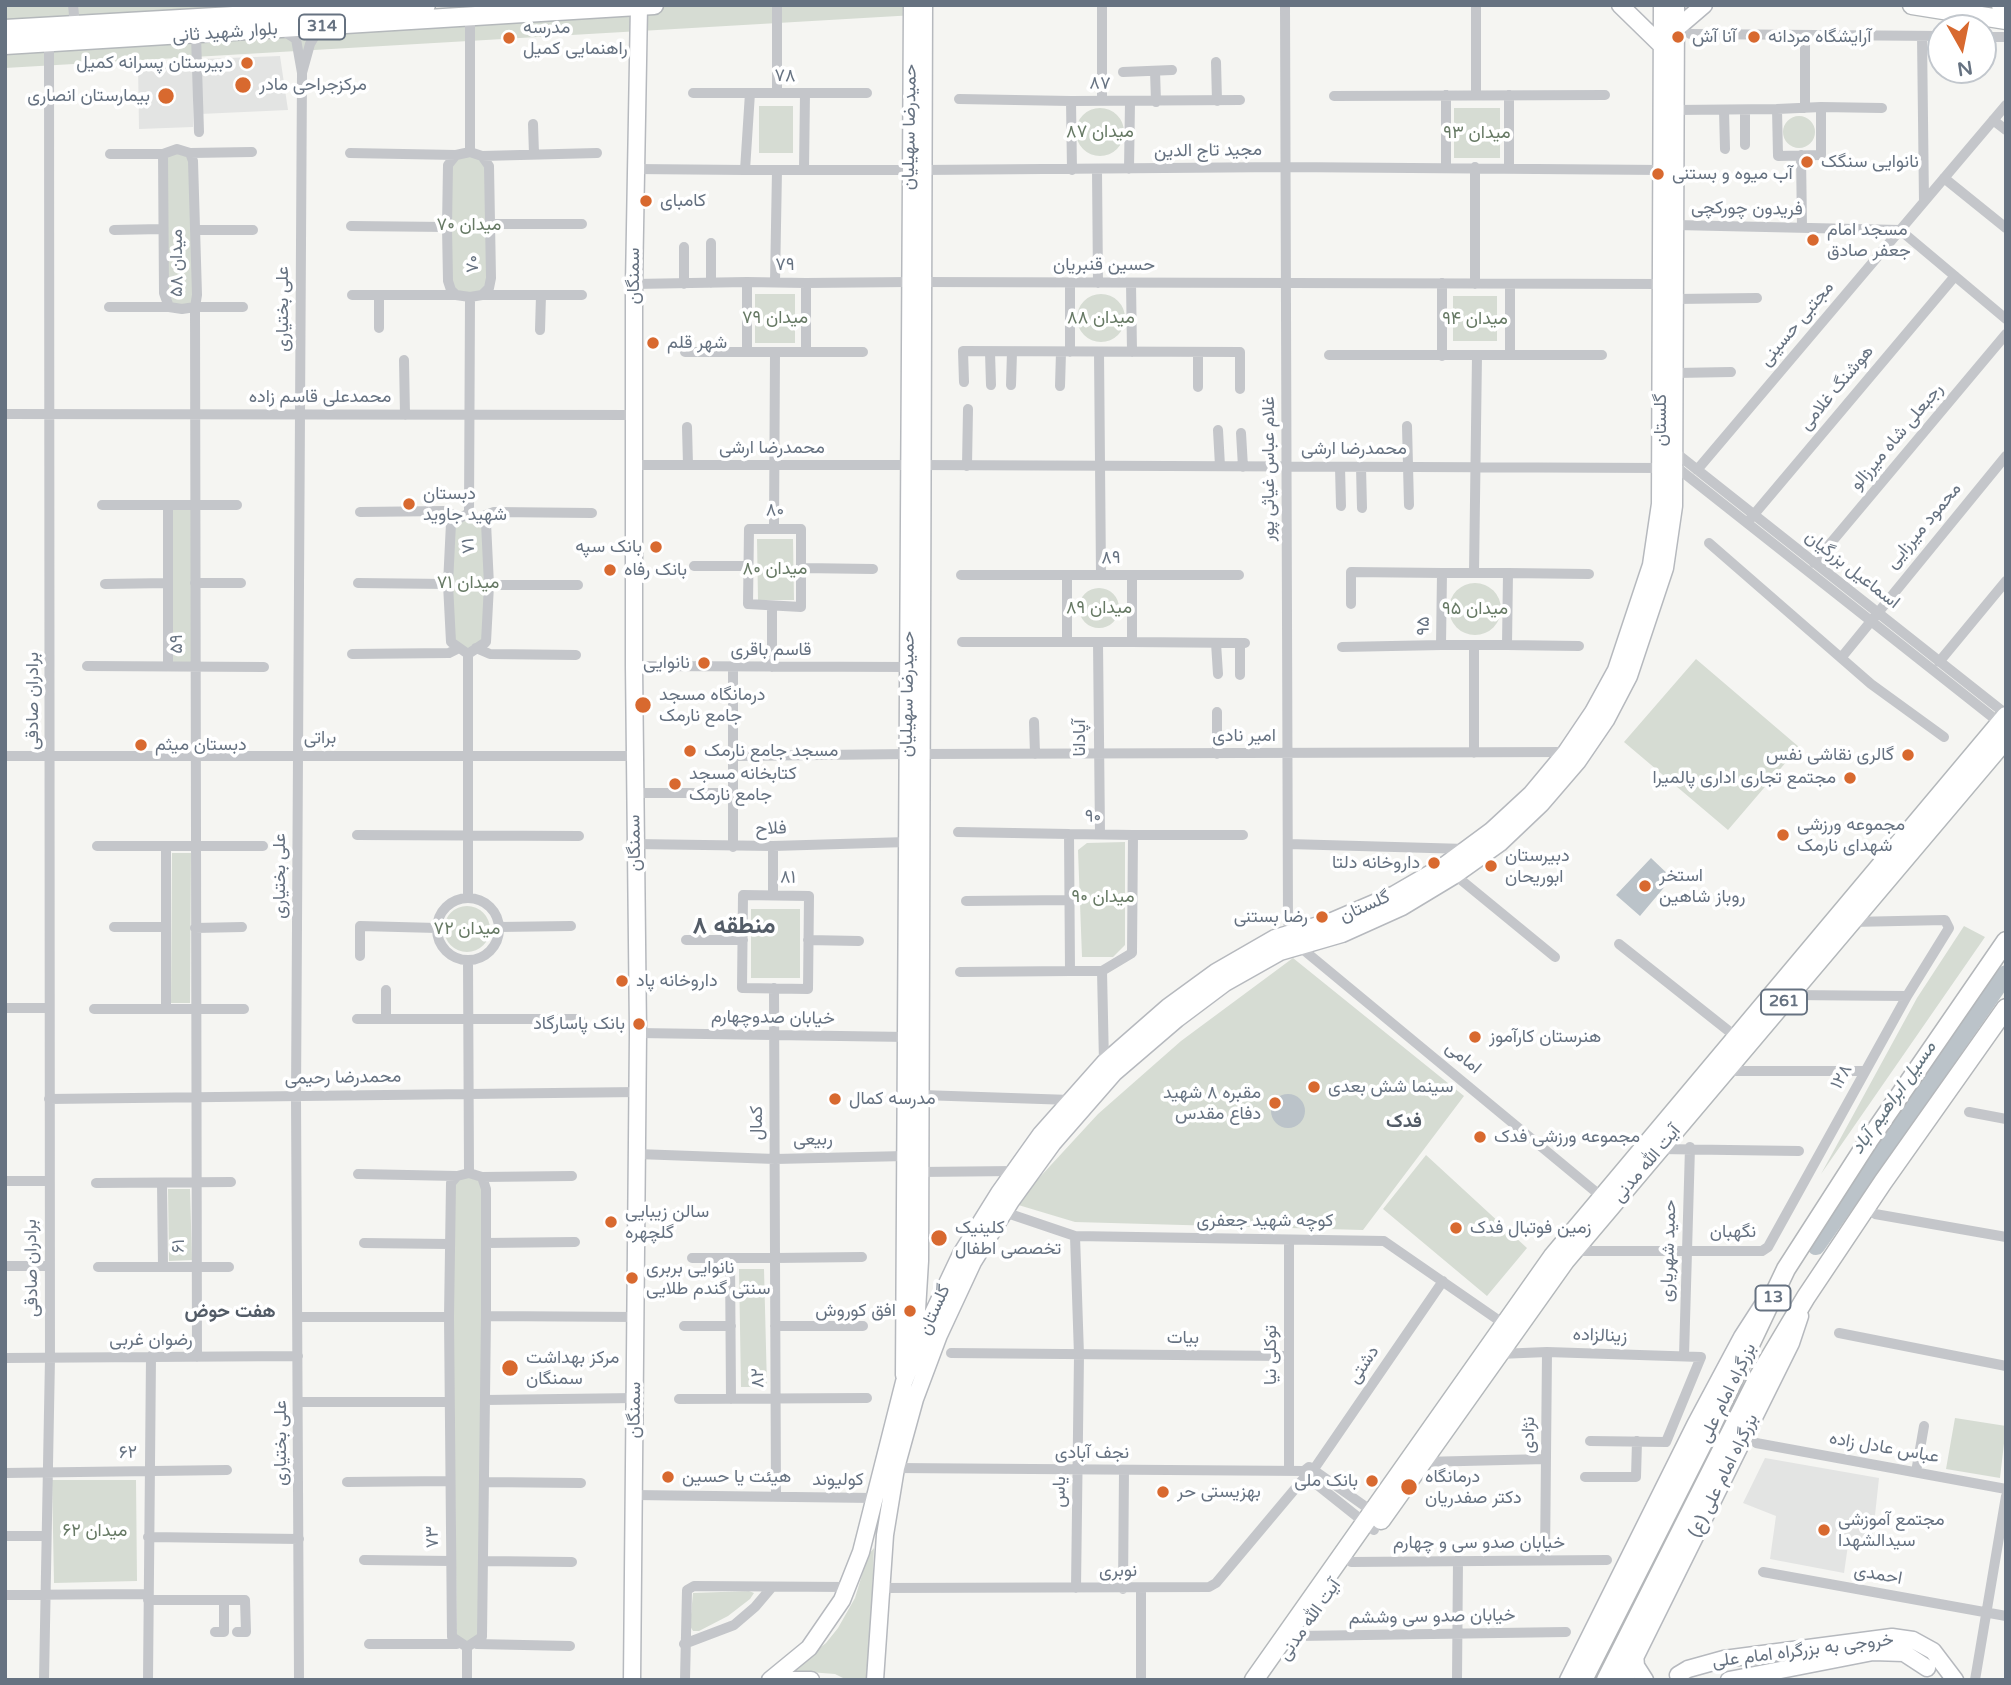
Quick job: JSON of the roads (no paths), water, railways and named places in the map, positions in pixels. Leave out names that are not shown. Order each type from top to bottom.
[{"type":"main road","name":"بلوار شهید ثانی","points":[[5,29],[260,17],[426,5]]},
{"type":"main road","name":"بلوار شهید ثانی","points":[[5,45],[196,36],[260,17],[282,30],[654,5]]},
{"type":"main road","name":"حمیدرضا سهیلیان","points":[[904,1382],[914,1095],[916,170],[912,5]]},
{"type":"main road","name":"حمیدرضا سهیلیان","points":[[916,170],[924,5]]},
{"type":"main road","points":[[1620,5],[1662,46]]},
{"type":"main road","name":"گلستان","points":[[770,1680],[809,1648],[832,1617],[861,1552],[904,1382],[920,1365],[1004,1212],[1053,1143],[1133,1056],[1177,1018],[1252,966],[1280,952],[1342,934],[1402,907],[1455,876],[1500,843],[1541,804],[1578,761],[1606,720],[1629,676],[1662,579],[1674,506],[1662,284],[1662,5]]},
{"type":"main road","name":"گلستان","points":[[875,1680],[885,1535],[896,1468],[920,1365],[951,1272],[1014,1171],[1104,1063],[1168,1007],[1216,972],[1244,953],[1291,932],[1332,921],[1395,894],[1491,831],[1531,794],[1566,752],[1593,712],[1616,670],[1651,565],[1660,504],[1671,463],[1676,373],[1676,110],[1683,32],[1676,5]]},
{"type":"main road","points":[[1683,32],[1704,5]]},
{"type":"main road","points":[[1912,5],[2006,20]]},
{"type":"main road","name":"سمنگان","points":[[632,1680],[638,1092],[634,755],[634,284],[639,6]]},
{"type":"main road","name":"آیت الله مدنی","points":[[1268,1680],[1351,1562],[1373,1521],[1504,1324],[1607,1201],[1659,1149],[1726,1071],[1851,922],[2004,730]]},
{"type":"main road","name":"261","points":[[1607,1201],[1735,1036],[2004,730]]},
{"type":"main road","points":[[1291,932],[1300,947]]},
{"type":"main road","name":"بزرگراه امام علی","points":[[1583,1680],[1723,1403],[1787,1269],[1869,1140],[2006,941]]},
{"type":"main road","name":"بزرگراه امام علی","points":[[1606,1680],[1759,1376],[1806,1297],[2006,1008]]},
{"type":"main road","name":"حمیدرضا سهیلیان","points":[[913,1164],[920,1261],[920,1365]]},
{"type":"main road","name":"آیت الله مدنی","points":[[1254,1680],[1373,1521],[1422,1462],[1607,1201]]},
{"type":"main road","points":[[920,1261],[920,1267],[927,1271],[951,1272]]},
{"type":"main road","points":[[1568,1680],[1736,1348],[1787,1269]]},
{"type":"main road","name":"بزرگراه امام علی (ع)","points":[[1624,1680],[1635,1653],[1791,1343],[1806,1297]]},
{"type":"main road","name":"خروجی به بزرگراه امام علی","points":[[1671,1677],[1688,1669],[1724,1659],[1892,1637],[1913,1640],[1933,1651],[1955,1680]]},
{"type":"main road","points":[[1729,1680],[1873,1652],[1904,1653],[1927,1668]]},
{"type":"main road","points":[[1635,1653],[1636,1666],[1645,1680]]},
{"type":"main road","points":[[1671,1677],[1782,1662],[1800,1666]]},
{"type":"main road","points":[[781,1680],[811,1680]]},
{"type":"street","points":[[73,5],[75,25]]},
{"type":"street","points":[[776,93],[777,5]]},
{"type":"street","points":[[1102,5],[1102,100]]},
{"type":"street","name":"غلام عباس غیاثی ‌پور","points":[[1285,5],[1287,844],[1288,922],[1291,932]]},
{"type":"street","points":[[1476,5],[1476,95]]},
{"type":"street","points":[[470,18],[470,152]]},
{"type":"street","points":[[302,73],[310,44],[320,27]]},
{"type":"street","points":[[282,30],[296,39],[302,73]]},
{"type":"street","points":[[1683,32],[1927,36]]},
{"type":"street","points":[[196,36],[199,132]]},
{"type":"street","points":[[1805,36],[1805,108]]},
{"type":"street","points":[[1922,36],[1924,202]]},
{"type":"street","name":"برادران صادقی","points":[[47,1472],[50,1359],[50,43]]},
{"type":"street","points":[[1216,62],[1217,101]]},
{"type":"street","points":[[1122,72],[1172,70]]},
{"type":"street","points":[[1156,71],[1156,102]]},
{"type":"street","name":"علی بختیاری","points":[[299,1680],[296,1096],[302,73]]},
{"type":"street","points":[[693,93],[750,93]]},
{"type":"street","name":"۷۸","points":[[746,170],[750,93],[805,93],[804,170]]},
{"type":"street","points":[[805,93],[867,93]]},
{"type":"street","points":[[1446,95],[1446,167]]},
{"type":"street","points":[[1509,95],[1509,167]]},
{"type":"street","points":[[1334,96],[1605,95]]},
{"type":"street","points":[[959,99],[1071,101]]},
{"type":"street","name":"۸۷","points":[[1072,170],[1071,101],[1102,100],[1130,102],[1129,169]]},
{"type":"street","points":[[1130,102],[1240,100]]},
{"type":"street","name":"مجتبی حسینی","points":[[1697,470],[2006,105]]},
{"type":"street","points":[[1777,109],[1778,156],[1821,155],[1821,107]]},
{"type":"street","points":[[1676,110],[1882,108]]},
{"type":"street","points":[[1724,110],[1725,149]]},
{"type":"street","points":[[1745,110],[1745,145]]},
{"type":"street","points":[[1993,120],[2006,130]]},
{"type":"street","points":[[533,124],[534,154]]},
{"type":"street","points":[[110,154],[163,154],[177,149],[190,153],[252,152]]},
{"type":"street","points":[[350,153],[456,155],[470,152],[482,156],[597,153]]},
{"type":"street","name":"میدان ۵۸","points":[[163,154],[163,293],[169,307],[182,309],[195,307],[193,161],[190,153]]},
{"type":"street","name":"۷۰","points":[[456,155],[448,166],[448,281],[456,295],[470,297],[482,295],[489,288],[491,278],[489,166],[482,156]]},
{"type":"street","points":[[1801,155],[1802,227]]},
{"type":"street","name":"مجید تاج الدین","points":[[804,170],[1285,167],[1662,170]]},
{"type":"street","points":[[1475,167],[1475,284]]},
{"type":"street","points":[[635,169],[804,170]]},
{"type":"street","points":[[775,282],[777,170]]},
{"type":"street","points":[[1097,170],[1098,283]]},
{"type":"street","points":[[1944,178],[2006,229]]},
{"type":"street","points":[[490,224],[582,224]]},
{"type":"street","name":"فریدون چورکچی","points":[[1676,225],[1900,230]]},
{"type":"street","points":[[351,226],[447,227]]},
{"type":"street","points":[[114,230],[162,229]]},
{"type":"street","points":[[195,230],[253,230]]},
{"type":"street","points":[[1900,230],[2006,319]]},
{"type":"street","points":[[710,283],[711,243]]},
{"type":"street","points":[[684,247],[684,284]]},
{"type":"street","name":"هوشنگ غلامی","points":[[1750,519],[1955,276]]},
{"type":"street","points":[[634,284],[747,282],[747,352]]},
{"type":"street","name":"۷۹","points":[[747,282],[806,283],[806,352]]},
{"type":"street","name":"حسین قنبریان","points":[[806,283],[1662,284]]},
{"type":"street","points":[[1060,386],[1066,352],[1070,283]]},
{"type":"street","points":[[1132,283],[1132,352]]},
{"type":"street","points":[[1442,284],[1442,356]]},
{"type":"street","points":[[1510,284],[1510,355]]},
{"type":"street","points":[[352,295],[456,295]]},
{"type":"street","points":[[379,295],[379,328]]},
{"type":"street","points":[[482,295],[582,295]]},
{"type":"street","points":[[540,330],[541,295]]},
{"type":"street","points":[[469,516],[470,297]]},
{"type":"street","points":[[1676,299],[1757,298]]},
{"type":"street","points":[[109,307],[169,307]]},
{"type":"street","points":[[195,307],[243,307]]},
{"type":"street","name":"۵۹","points":[[168,505],[168,665],[195,665],[195,307]]},
{"type":"street","name":"رجبعلی شاه میرزالو","points":[[1814,563],[2006,334]]},
{"type":"street","points":[[964,382],[963,351],[1240,352],[1240,389]]},
{"type":"street","points":[[685,352],[863,352]]},
{"type":"street","points":[[774,529],[775,352]]},
{"type":"street","points":[[990,352],[990,385]]},
{"type":"street","points":[[1011,385],[1012,352]]},
{"type":"street","points":[[1099,352],[1101,575]]},
{"type":"street","points":[[1198,352],[1198,387]]},
{"type":"street","points":[[1329,355],[1602,355]]},
{"type":"street","points":[[1474,573],[1477,355]]},
{"type":"street","points":[[404,360],[405,415]]},
{"type":"street","points":[[1676,373],[1731,372]]},
{"type":"street","points":[[967,466],[968,410]]},
{"type":"street","name":"محمدعلی قاسم زاده","points":[[5,414],[634,415]]},
{"type":"street","points":[[1407,426],[1409,505]]},
{"type":"street","points":[[687,427],[688,465]]},
{"type":"street","points":[[1218,430],[1220,466]]},
{"type":"street","points":[[1241,433],[1243,467]]},
{"type":"street","name":"محمود میرزایی","points":[[1841,658],[2006,456]]},
{"type":"street","name":"اسماعیل بزرگیان","points":[[1671,463],[1697,470],[1750,519],[1873,616],[1939,662],[2004,730]]},
{"type":"street","name":"اسماعیل بزرگیان","points":[[1671,463],[1814,563],[2004,730]]},
{"type":"street","name":"محمدرضا ارشی","points":[[634,465],[1475,467],[1671,463]]},
{"type":"street","points":[[1340,467],[1341,506]]},
{"type":"street","points":[[1361,467],[1362,508]]},
{"type":"street","points":[[102,505],[237,505]]},
{"type":"street","points":[[360,512],[445,511],[469,516],[494,512],[592,513]]},
{"type":"street","name":"۷۱","points":[[469,516],[486,523],[489,585],[486,642],[468,650],[451,642],[448,584],[451,523],[469,516]]},
{"type":"street","name":"۸۰","points":[[749,529],[774,529],[801,529],[801,607],[748,604],[749,529]]},
{"type":"street","points":[[1709,543],[1841,658],[1944,737]]},
{"type":"street","points":[[694,566],[749,566]]},
{"type":"street","points":[[801,568],[873,569]]},
{"type":"street","points":[[1351,604],[1351,572],[1589,574]]},
{"type":"street","name":"۹۵","points":[[1442,573],[1441,645],[1579,646]]},
{"type":"street","points":[[1507,573],[1507,645]]},
{"type":"street","name":"۸۹","points":[[961,575],[1132,575],[1132,642]]},
{"type":"street","points":[[1067,575],[1067,642]]},
{"type":"street","points":[[1132,575],[1239,575]]},
{"type":"street","points":[[1939,662],[2006,581]]},
{"type":"street","points":[[105,584],[168,583]]},
{"type":"street","points":[[195,583],[241,583]]},
{"type":"street","points":[[358,583],[448,584]]},
{"type":"street","points":[[489,585],[578,585]]},
{"type":"street","points":[[772,607],[772,667]]},
{"type":"street","points":[[962,642],[1243,643],[1240,675]]},
{"type":"street","name":"آپادانا","points":[[1098,642],[1100,834]]},
{"type":"street","points":[[1216,643],[1218,674]]},
{"type":"street","points":[[1342,647],[1441,645]]},
{"type":"street","points":[[1474,753],[1475,645]]},
{"type":"street","points":[[352,654],[449,653],[468,650],[489,654],[576,655]]},
{"type":"street","points":[[468,650],[468,898]]},
{"type":"street","points":[[87,666],[168,665]]},
{"type":"street","points":[[195,665],[264,667]]},
{"type":"street","name":"۶۱","points":[[162,1183],[163,1267],[196,1267],[195,665]]},
{"type":"street","name":"قاسم باقری","points":[[634,666],[915,667]]},
{"type":"street","points":[[733,667],[733,847]]},
{"type":"street","points":[[1217,712],[1217,754]]},
{"type":"street","points":[[1034,722],[1035,754]]},
{"type":"street","name":"امیر نادی","points":[[733,756],[1566,752]]},
{"type":"street","name":"براتی","points":[[5,756],[634,755]]},
{"type":"street","points":[[635,793],[733,793]]},
{"type":"street","points":[[958,832],[1069,834]]},
{"type":"street","name":"۹۰","points":[[1070,971],[1069,834],[1243,835]]},
{"type":"street","points":[[357,835],[579,836]]},
{"type":"street","points":[[960,972],[1102,971],[1132,953],[1133,835]]},
{"type":"street","name":"فلاح","points":[[635,844],[733,847],[914,841]]},
{"type":"street","points":[[1287,844],[1466,849]]},
{"type":"street","points":[[97,846],[263,846]]},
{"type":"street","points":[[166,846],[166,1009]]},
{"type":"street","points":[[773,846],[773,895]]},
{"type":"street","points":[[1455,876],[1555,957]]},
{"type":"street","name":"۸۱","points":[[743,895],[773,895],[809,896],[808,989],[742,988],[743,895]]},
{"type":"street","points":[[468,898],[477,899],[493,910],[499,927],[498,937],[487,954],[468,960],[449,953],[438,937],[437,928],[443,910],[450,904],[468,898]]},
{"type":"street","points":[[966,901],[1070,901]]},
{"type":"street","name":"۱۲۸","points":[[1766,1249],[1907,996],[1949,928],[1945,920],[1851,922]]},
{"type":"street","points":[[360,956],[360,926],[437,928]]},
{"type":"street","points":[[499,927],[571,926]]},
{"type":"street","points":[[114,927],[166,927]]},
{"type":"street","points":[[195,928],[242,927]]},
{"type":"street","points":[[685,940],[743,940]]},
{"type":"street","points":[[808,940],[859,941]]},
{"type":"street","points":[[1619,944],[1735,1036]]},
{"type":"street","name":"امامی","points":[[1300,947],[1607,1201]]},
{"type":"street","points":[[468,960],[470,1173]]},
{"type":"street","points":[[1102,971],[1104,1063]]},
{"type":"street","name":"کمال","points":[[774,988],[775,1258]]},
{"type":"street","points":[[386,990],[386,1019]]},
{"type":"street","points":[[1789,995],[1907,996]]},
{"type":"street","points":[[5,1008],[49,1008]]},
{"type":"street","points":[[94,1009],[244,1009]]},
{"type":"street","points":[[357,1019],[580,1019]]},
{"type":"street","name":"خیابان صدوچهارم","points":[[638,1034],[914,1037]]},
{"type":"street","points":[[1726,1071],[1865,1071]]},
{"type":"street","name":"محمدرضا رحیمی","points":[[48,1099],[638,1092]]},
{"type":"street","points":[[914,1095],[1071,1100]]},
{"type":"street","points":[[1969,1112],[2006,1119]]},
{"type":"street","points":[[1659,1149],[1690,1147],[1799,1151]]},
{"type":"street","name":"حمید شهریاری","points":[[1684,1356],[1690,1147]]},
{"type":"street","name":"ربیعی","points":[[637,1154],[913,1164],[1014,1171]]},
{"type":"street","points":[[358,1174],[457,1176],[470,1173],[482,1177],[572,1177]]},
{"type":"street","name":"۷۳","points":[[457,1176],[451,1183],[449,1244],[452,1637],[467,1645]]},
{"type":"street","points":[[467,1645],[482,1637],[486,1189],[482,1177]]},
{"type":"street","points":[[5,1181],[48,1181]]},
{"type":"street","points":[[96,1183],[231,1182]]},
{"type":"street","name":"کوچه شهید جعفری","points":[[1004,1212],[1075,1236],[1384,1241],[1504,1324]]},
{"type":"street","points":[[1875,1214],[2006,1237]]},
{"type":"street","points":[[1075,1236],[1079,1354]]},
{"type":"street","name":"توکلی نیا","points":[[1289,1240],[1289,1470]]},
{"type":"street","points":[[486,1243],[575,1242]]},
{"type":"street","points":[[364,1243],[449,1244]]},
{"type":"street","name":"نگهبان","points":[[1574,1251],[1766,1249]]},
{"type":"street","points":[[692,1258],[862,1257]]},
{"type":"street","name":"۸۲","points":[[730,1258],[731,1399],[775,1398],[775,1258]]},
{"type":"street","points":[[5,1266],[49,1266]]},
{"type":"street","points":[[197,1357],[196,1267],[229,1266]]},
{"type":"street","points":[[98,1267],[163,1267]]},
{"type":"street","name":"دشتی","points":[[1310,1473],[1443,1281]]},
{"type":"street","points":[[486,1316],[636,1317]]},
{"type":"street","points":[[298,1317],[449,1317]]},
{"type":"street","points":[[775,1326],[863,1325]]},
{"type":"street","points":[[684,1326],[731,1326]]},
{"type":"street","points":[[1839,1333],[2006,1366]]},
{"type":"street","name":"زینالزاده","points":[[1499,1354],[1547,1352],[1701,1357],[1666,1441],[1637,1441]]},
{"type":"street","name":"نژادی","points":[[1545,1560],[1547,1352]]},
{"type":"street","name":"بیات","points":[[951,1353],[1288,1356]]},
{"type":"street","name":"یاس","points":[[1076,1588],[1079,1354]]},
{"type":"street","points":[[151,1356],[148,1470],[227,1470]]},
{"type":"street","name":"رضوان غربی","points":[[5,1358],[298,1356]]},
{"type":"street","points":[[485,1400],[635,1398]]},
{"type":"street","points":[[776,1497],[775,1398],[867,1398]]},
{"type":"street","points":[[679,1399],[731,1399]]},
{"type":"street","points":[[298,1402],[449,1402]]},
{"type":"street","points":[[1916,1472],[1924,1426]]},
{"type":"street","points":[[1585,1477],[1636,1478],[1637,1441],[1590,1441]]},
{"type":"street","name":"عباس عادل زاده","points":[[1756,1443],[2006,1489]]},
{"type":"street","points":[[1422,1462],[1546,1459]]},
{"type":"street","name":"نجف آبادی","points":[[896,1468],[1289,1470],[1310,1473]]},
{"type":"street","name":"۶۲","points":[[5,1473],[148,1470],[148,1680]]},
{"type":"street","points":[[1123,1589],[1124,1470]]},
{"type":"street","points":[[44,1680],[47,1472]]},
{"type":"street","points":[[1310,1473],[1373,1521]]},
{"type":"street","name":"نوبری","points":[[881,1588],[1202,1588],[1216,1583],[1310,1473]]},
{"type":"street","points":[[347,1482],[450,1481]]},
{"type":"street","points":[[485,1482],[581,1483]]},
{"type":"street","name":"کولیوند","points":[[634,1495],[874,1497]]},
{"type":"street","points":[[1975,1680],[2006,1496]]},
{"type":"street","points":[[5,1536],[46,1536]]},
{"type":"street","points":[[148,1537],[299,1539]]},
{"type":"street","points":[[364,1560],[451,1561]]},
{"type":"street","points":[[1457,1680],[1458,1560]]},
{"type":"street","name":"خیابان صدو سی و چهارم","points":[[1351,1562],[1607,1560]]},
{"type":"street","points":[[484,1561],[572,1562]]},
{"type":"street","name":"احمدی","points":[[1763,1573],[2006,1616]]},
{"type":"street","points":[[685,1680],[687,1590],[694,1587],[847,1587]]},
{"type":"street","points":[[684,1644],[734,1625],[755,1608],[772,1587]]},
{"type":"street","points":[[1140,1680],[1141,1588]]},
{"type":"street","points":[[5,1595],[245,1600],[246,1632],[237,1632]]},
{"type":"street","points":[[215,1632],[224,1632],[224,1600]]},
{"type":"street","name":"خیابان صدو سی وششم","points":[[1298,1636],[1566,1632]]},
{"type":"street","points":[[369,1644],[570,1646]]},
{"type":"street","points":[[467,1645],[467,1680]]},
{"type":"street","points":[[1978,1665],[1987,1680]]},
{"type":"waterway","name":"مسیل ابراهیم آباد","points":[[1816,1246],[2006,974]]},
{"type":"place","name":"آنا آش","points":[[1678,37]]},
{"type":"place","name":"آرایشگاه مردانه","points":[[1754,37]]},
{"type":"place","name":"مدرسه راهنمایی کمیل","points":[[509,38]]},
{"type":"place","name":"دبیرستان پسرانه کمیل","points":[[247,63]]},
{"type":"place","name":"مرکزجراحی مادر","points":[[243,85]]},
{"type":"place","name":"بیمارستان انصاری","points":[[166,96]]},
{"type":"place","name":"نانوایی سنگک","points":[[1807,162]]},
{"type":"place","name":"آب میوه و بستنی","points":[[1658,174]]},
{"type":"place","name":"کامبای","points":[[646,201]]},
{"type":"place","name":"مسجد امام جعفر صادق","points":[[1813,240]]},
{"type":"place","name":"شهر قلم","points":[[653,343]]},
{"type":"place","name":"دبستان شهید جاوید","points":[[409,504]]},
{"type":"place","name":"بانک سپه","points":[[656,547]]},
{"type":"place","name":"بانک رفاه","points":[[610,570]]},
{"type":"place","name":"نانوایی","points":[[704,663]]},
{"type":"place","name":"درمانگاه مسجد جامع نارمک","points":[[643,705]]},
{"type":"place","name":"دبستان میثم","points":[[141,745]]},
{"type":"place","name":"مسجد جامع نارمک","points":[[690,751]]},
{"type":"place","name":"گالری نقاشی نفس","points":[[1908,755]]},
{"type":"place","name":"مجتمع تجاری اداری پالمیرا","points":[[1850,778]]},
{"type":"place","name":"کتابخانه مسجد جامع نارمک","points":[[675,784]]},
{"type":"place","name":"مجموعه ورزشی شهدای نارمک","points":[[1783,835]]},
{"type":"place","name":"داروخانه دلتا","points":[[1434,863]]},
{"type":"place","name":"دبیرستان ابوریحان","points":[[1491,866]]},
{"type":"place","name":"استخر روباز شاهین","points":[[1645,886]]},
{"type":"place","name":"رضا بستنی","points":[[1322,917]]},
{"type":"place","name":"داروخانه پاد","points":[[622,981]]},
{"type":"place","name":"بانک پاسارگاد","points":[[639,1024]]},
{"type":"place","name":"هنرستان کارآموز","points":[[1475,1037]]},
{"type":"place","name":"سینما شش بعدی","points":[[1314,1087]]},
{"type":"place","name":"مدرسه کمال","points":[[835,1099]]},
{"type":"place","name":"مقبره ۸ شهید دفاع مقدس","points":[[1275,1103]]},
{"type":"place","name":"مجموعه ورزشی فدک","points":[[1480,1137]]},
{"type":"place","name":"سالن زیبایی گلچهره","points":[[611,1222]]},
{"type":"place","name":"زمین فوتبال فدک","points":[[1456,1228]]},
{"type":"place","name":"کلینیک تخصصی اطفال","points":[[939,1238]]},
{"type":"place","name":"نانوایی بربری سنتی گندم طلایی","points":[[632,1278]]},
{"type":"place","name":"افق کوروش","points":[[910,1311]]},
{"type":"place","name":"مرکز بهداشت سمنگان","points":[[510,1368]]},
{"type":"place","name":"هیئت یا حسین","points":[[668,1477]]},
{"type":"place","name":"بانک ملی","points":[[1372,1481]]},
{"type":"place","name":"درمانگاه دکتر صفدریان","points":[[1409,1487]]},
{"type":"place","name":"بهزیستی حر","points":[[1163,1492]]},
{"type":"place","name":"مجتمع آموزشی سیدالشهدا","points":[[1824,1530]]},
{"type":"district","name":"منطقه ۸","points":[[734,927]]},
{"type":"district","name":"فدک","points":[[1404,1122]]},
{"type":"district","name":"هفت حوض","points":[[230,1312]]},
{"type":"park label","name":"میدان ۸۷","points":[[1100,132]]},
{"type":"park label","name":"میدان ۹۳","points":[[1477,133]]},
{"type":"park label","name":"میدان ۷۰","points":[[469,225]]},
{"type":"park label","name":"میدان ۷۹","points":[[775,318]]},
{"type":"park label","name":"میدان ۸۸","points":[[1101,318]]},
{"type":"park label","name":"میدان ۹۴","points":[[1475,319]]},
{"type":"park label","name":"میدان ۸۰","points":[[775,569]]},
{"type":"park label","name":"میدان ۷۱","points":[[468,583]]},
{"type":"park label","name":"میدان ۸۹","points":[[1099,608]]},
{"type":"park label","name":"میدان ۹۵","points":[[1475,609]]},
{"type":"park label","name":"میدان ۹۰","points":[[1103,897]]},
{"type":"park label","name":"میدان ۷۲","points":[[467,929]]},
{"type":"park label","name":"میدان ۶۲","points":[[95,1531]]}]
